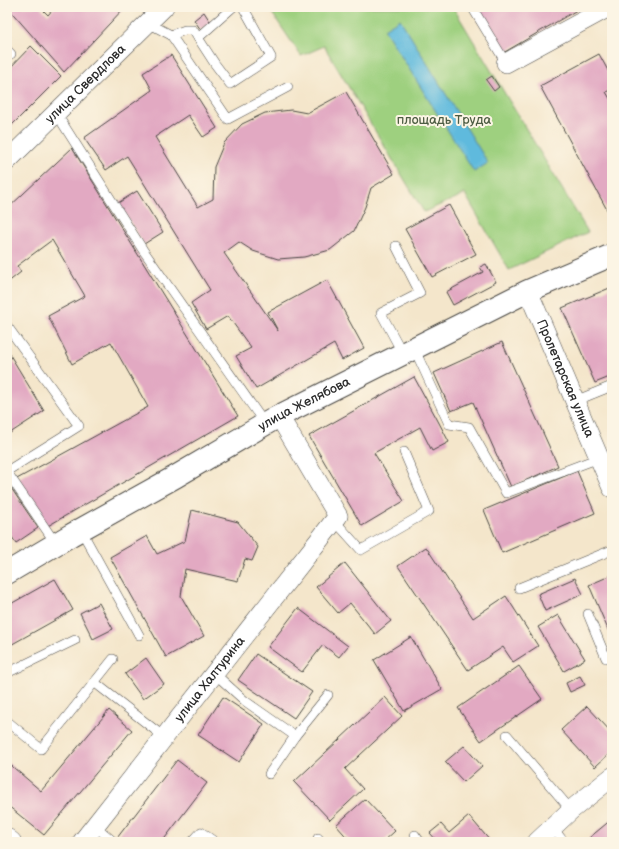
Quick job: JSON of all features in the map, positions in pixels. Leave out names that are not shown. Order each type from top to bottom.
[{"type":"street","points":[[506,63],[610,10]]},
{"type":"street","name":"улица Свердлова","points":[[7,161],[157,12]]},
{"type":"street","name":"улица Желябова","points":[[7,573],[175,478],[272,420],[528,291],[612,255]]},
{"type":"street","name":"Пролетарская улица","points":[[528,291],[612,488]]},
{"type":"street","points":[[272,420],[336,518]]},
{"type":"street","name":"улица Халтурина","points":[[82,842],[336,518]]},
{"type":"street","points":[[537,842],[571,810],[612,777]]},
{"type":"street","points":[[7,838],[12,842]]},
{"type":"lane","points":[[198,38],[233,7]]},
{"type":"lane","points":[[171,35],[185,30],[193,30],[230,84],[271,57],[243,7]]},
{"type":"lane","points":[[472,7],[506,63]]},
{"type":"lane","points":[[157,12],[228,119],[288,87]]},
{"type":"lane","points":[[56,113],[143,250],[272,420]]},
{"type":"lane","points":[[396,246],[420,293],[381,313],[408,351],[449,424],[468,426],[506,493],[599,458]]},
{"type":"lane","points":[[7,326],[80,426],[7,472],[56,544]]},
{"type":"lane","points":[[575,401],[612,386]]},
{"type":"lane","points":[[336,518],[360,550],[429,512],[404,452]]},
{"type":"lane","points":[[81,530],[140,635]]},
{"type":"lane","points":[[519,588],[612,550]]},
{"type":"lane","points":[[588,614],[606,658],[612,654]]},
{"type":"lane","points":[[7,673],[75,640]]},
{"type":"lane","points":[[7,722],[41,749],[113,659]]},
{"type":"lane","points":[[214,674],[245,700],[295,736]]},
{"type":"lane","points":[[94,682],[164,737]]},
{"type":"lane","points":[[269,774],[295,736],[328,695]]},
{"type":"lane","points":[[507,735],[571,810]]},
{"type":"lane","points":[[94,826],[114,842]]},
{"type":"lane","points":[[552,827],[564,842]]},
{"type":"lane","points":[[192,842],[200,832],[216,842]]},
{"type":"green space","name":"площадь Труда","points":[[268,7],[453,7],[588,232],[509,270],[465,194],[424,212],[324,46],[301,56]]},
{"type":"water","points":[[400,19],[488,163],[474,172],[384,29]]},
{"type":"building","points":[[7,7],[40,7],[48,15],[55,7],[125,7],[64,72]]},
{"type":"building","points":[[477,7],[582,7],[503,53]]},
{"type":"building","points":[[204,12],[211,23],[201,30],[194,20]]},
{"type":"building","points":[[31,46],[61,76],[7,130],[7,71]]},
{"type":"building","points":[[599,54],[612,78],[612,89],[606,92],[612,102],[612,219],[540,86]]},
{"type":"building","points":[[171,55],[217,128],[203,137],[188,115],[155,137],[198,207],[213,199],[214,167],[224,143],[242,124],[265,113],[291,110],[307,113],[346,92],[394,174],[371,188],[365,207],[354,231],[330,250],[304,257],[278,259],[253,251],[239,242],[224,253],[278,331],[268,312],[327,280],[364,348],[342,360],[334,344],[256,389],[236,356],[251,348],[228,316],[206,329],[191,303],[210,290],[127,156],[106,170],[84,138],[152,90],[143,73]]},
{"type":"building","points":[[492,76],[499,87],[494,91],[486,80]]},
{"type":"building","points":[[72,148],[238,416],[46,527],[15,480],[148,407],[111,342],[72,364],[48,316],[85,296],[52,240],[17,266],[21,272],[7,283],[7,209]]},
{"type":"building","points":[[137,191],[163,232],[144,244],[118,203]]},
{"type":"building","points":[[449,205],[476,254],[432,277],[405,229]]},
{"type":"building","points":[[486,264],[496,282],[453,305],[446,292],[483,272],[480,267]]},
{"type":"building","points":[[612,287],[612,376],[595,383],[562,308]]},
{"type":"building","points":[[502,342],[558,466],[511,487],[473,402],[451,411],[434,373]]},
{"type":"building","points":[[7,350],[44,411],[7,435]]},
{"type":"building","points":[[414,377],[449,442],[432,451],[420,427],[374,453],[404,501],[362,526],[309,436]]},
{"type":"building","points":[[577,471],[595,513],[502,553],[484,510]]},
{"type":"building","points":[[7,482],[38,528],[16,543],[7,530]]},
{"type":"building","points":[[192,510],[238,522],[258,547],[252,561],[245,559],[238,581],[185,569],[181,596],[204,636],[166,657],[110,557],[147,536],[157,554],[185,541]]},
{"type":"building","points":[[426,547],[473,618],[506,596],[538,646],[513,662],[503,647],[468,670],[398,566]]},
{"type":"building","points":[[345,563],[391,621],[375,634],[350,603],[338,613],[316,587]]},
{"type":"building","points":[[612,575],[612,639],[589,585]]},
{"type":"building","points":[[575,578],[583,594],[545,611],[538,594]]},
{"type":"building","points":[[55,579],[73,610],[7,647],[7,606]]},
{"type":"building","points":[[99,603],[113,629],[93,639],[80,613]]},
{"type":"building","points":[[298,608],[348,646],[339,657],[323,645],[302,672],[268,647]]},
{"type":"building","points":[[558,615],[585,659],[564,671],[538,627]]},
{"type":"building","points":[[411,637],[442,689],[404,711],[374,660]]},
{"type":"building","points":[[256,654],[312,692],[294,718],[238,680]]},
{"type":"building","points":[[146,658],[164,684],[143,699],[125,674]]},
{"type":"building","points":[[519,666],[542,699],[481,741],[458,708]]},
{"type":"building","points":[[580,676],[585,685],[570,692],[566,683]]},
{"type":"building","points":[[223,697],[264,724],[239,762],[198,735]]},
{"type":"building","points":[[385,697],[402,716],[345,769],[363,789],[330,820],[294,782]]},
{"type":"building","points":[[587,706],[612,733],[612,751],[595,767],[561,730]]},
{"type":"building","points":[[109,710],[132,730],[44,835],[7,805],[7,762],[41,791]]},
{"type":"building","points":[[464,746],[482,766],[464,782],[445,762]]},
{"type":"building","points":[[177,760],[207,783],[162,842],[121,842],[117,838]]},
{"type":"building","points":[[365,799],[395,831],[383,842],[351,842],[336,825]]},
{"type":"building","points":[[469,816],[491,842],[438,842],[430,833],[441,824],[449,833]]},
{"type":"building","points":[[612,819],[612,842],[592,842],[589,838]]}]
